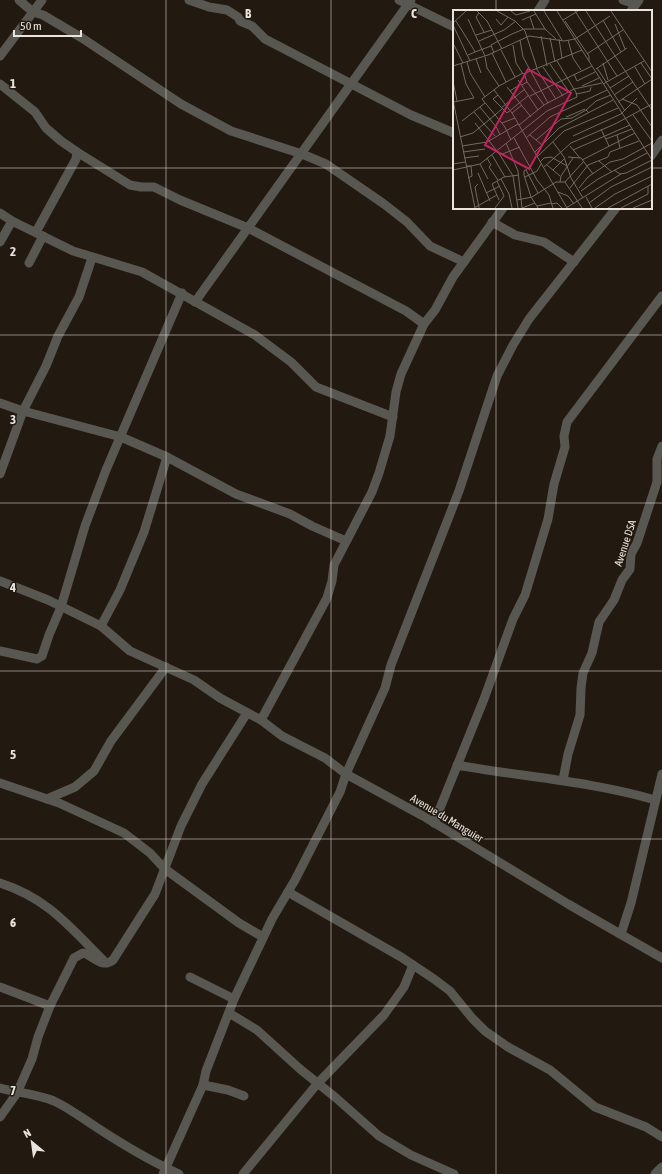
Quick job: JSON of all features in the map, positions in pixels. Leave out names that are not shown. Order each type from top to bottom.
[{"type":"street","points":[[18,0],[33,12],[43,15],[82,38],[181,104],[225,127],[326,164],[384,204],[407,222],[430,246],[464,262]]},
{"type":"street","points":[[0,56],[42,0]]},
{"type":"street","points":[[189,0],[209,7],[227,10],[238,17],[240,21],[252,26],[266,40],[411,115],[453,133]]},
{"type":"street","points":[[399,0],[409,2],[453,26]]},
{"type":"street","points":[[539,10],[545,0]]},
{"type":"street","points":[[623,0],[635,5]]},
{"type":"street","points":[[195,302],[409,2]]},
{"type":"street","points":[[0,84],[35,112],[46,128],[61,142],[108,169],[130,185],[154,187],[180,200],[248,228],[406,311],[424,324]]},
{"type":"street","points":[[652,155],[662,140]]},
{"type":"street","points":[[29,263],[40,234],[76,159],[77,152]]},
{"type":"street","points":[[262,720],[327,598],[332,581],[334,565],[372,492],[390,436],[396,392],[401,374],[424,324],[435,310],[464,262],[502,209]]},
{"type":"street","points":[[164,1171],[173,1156],[189,1114],[203,1085],[208,1065],[234,999],[272,919],[288,892],[340,792],[346,774],[385,688],[391,665],[459,491],[497,376],[513,345],[529,319],[615,209]]},
{"type":"street","points":[[0,214],[73,251],[92,258],[110,261],[142,272],[182,293],[195,302],[254,335],[291,362],[316,387],[393,417]]},
{"type":"street","points":[[0,242],[12,221]]},
{"type":"street","points":[[492,222],[515,234],[544,242],[574,262]]},
{"type":"street","points":[[0,474],[23,411],[78,297],[92,258]]},
{"type":"street","points":[[0,651],[40,659],[61,607],[85,526],[182,293]]},
{"type":"street","points":[[434,823],[484,699],[512,619],[525,595],[548,519],[554,484],[562,459],[567,422],[662,296]]},
{"type":"street","points":[[0,403],[23,411],[121,437],[167,457],[236,494],[290,514],[312,526],[346,541]]},
{"type":"street","name":"Avenue DSA","points":[[563,780],[568,754],[580,715],[581,688],[586,664],[592,653],[599,622],[614,600],[622,580],[630,569],[631,554],[637,543],[657,482],[658,459],[662,446]]},
{"type":"street","points":[[101,626],[120,590],[144,532],[167,457]]},
{"type":"street","name":"Avenue du Manguier","points":[[0,581],[101,626],[130,651],[194,680],[220,698],[262,720],[282,736],[324,758],[346,774],[434,823],[568,904],[662,958]]},
{"type":"street","points":[[47,799],[75,787],[94,771],[112,741],[166,667]]},
{"type":"street","points":[[106,964],[113,960],[155,894],[181,826],[202,784],[247,713]]},
{"type":"street","points":[[457,766],[563,780],[624,791],[655,800]]},
{"type":"street","points":[[621,934],[631,903],[662,774]]},
{"type":"street","points":[[0,783],[47,799],[124,832],[150,852],[165,869],[239,923],[263,937]]},
{"type":"street","points":[[0,883],[20,890],[38,899],[57,914],[106,964]]},
{"type":"street","points":[[288,892],[413,965],[450,990],[472,1018],[485,1031],[508,1047],[550,1070],[595,1107],[646,1127],[662,1137]]},
{"type":"street","points":[[0,1117],[17,1093],[32,1059],[50,1006],[75,957],[83,953],[106,964]]},
{"type":"street","points":[[243,1174],[317,1084],[384,1015],[404,987],[413,965]]},
{"type":"street","points":[[190,977],[234,999]]},
{"type":"street","points":[[0,987],[50,1006]]},
{"type":"street","points":[[229,1013],[258,1030],[317,1084],[384,1139],[411,1155],[454,1174]]},
{"type":"street","points":[[203,1085],[228,1090],[244,1096]]},
{"type":"street","points":[[0,1088],[17,1093],[38,1096],[74,1111],[164,1171],[179,1174]]},
{"type":"street","points":[[655,1174],[662,1167]]}]
